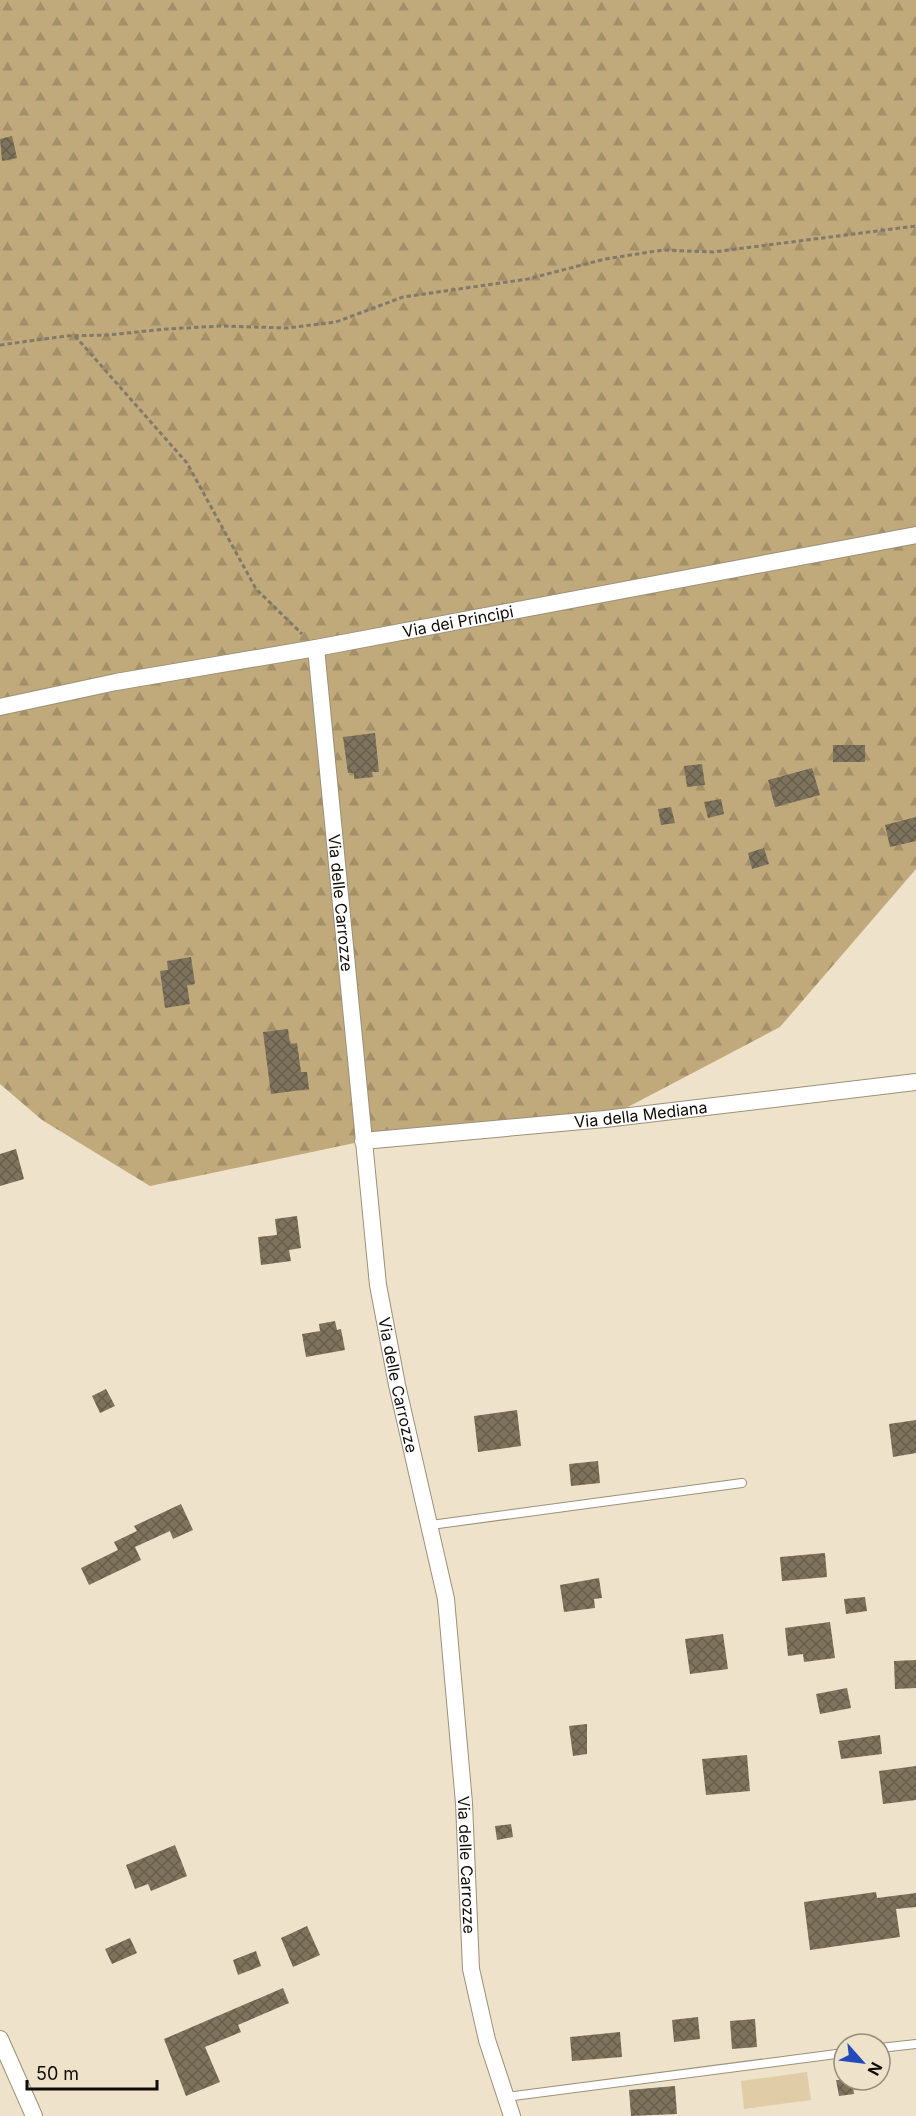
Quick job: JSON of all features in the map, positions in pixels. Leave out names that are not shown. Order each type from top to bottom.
[{"type":"street","name":"Via dei Principi","points":[[0,707],[116,682],[316,648],[916,535]]},
{"type":"street","name":"Via delle Carrozze","points":[[316,648],[363,1141],[381,1303],[399,1394],[443,1578],[450,1628],[465,1833],[470,1959],[484,2029],[512,2116]]},
{"type":"street","name":"Via della Mediana","points":[[363,1141],[605,1119],[916,1082]]},
{"type":"street","points":[[0,2039],[34,2116]]},
{"type":"lane","points":[[431,1526],[742,1483]]},
{"type":"lane","points":[[892,2047],[916,2044]]},
{"type":"lane","points":[[506,2097],[832,2055]]},
{"type":"path","points":[[0,345],[75,336],[221,326],[287,328],[336,322],[403,297],[528,279],[605,259],[663,250],[713,252],[916,226]]},
{"type":"path","points":[[75,336],[187,463],[256,589],[316,648]]},
{"type":"shaded area","points":[[807,2072],[811,2100],[744,2109],[741,2081]]},
{"type":"green space","points":[[0,0],[916,0],[916,869],[780,1027],[605,1119],[364,1141],[150,1186],[42,1120],[0,1084]]},
{"type":"building","points":[[12,136],[17,158],[2,161],[0,139]]},
{"type":"building","points":[[375,733],[379,772],[372,772],[373,777],[354,779],[354,773],[348,773],[343,737]]},
{"type":"building","points":[[833,745],[865,745],[865,762],[833,762]]},
{"type":"building","points":[[702,764],[705,785],[687,787],[684,766]]},
{"type":"building","points":[[812,768],[820,795],[775,807],[768,780]]},
{"type":"building","points":[[721,799],[724,814],[708,818],[704,802]]},
{"type":"building","points":[[671,807],[675,823],[661,825],[658,809]]},
{"type":"building","points":[[916,817],[916,841],[890,847],[885,825]]},
{"type":"building","points":[[764,848],[769,864],[752,869],[748,853]]},
{"type":"building","points":[[191,957],[195,984],[187,985],[190,1004],[165,1008],[160,971],[168,970],[167,961]]},
{"type":"building","points":[[288,1029],[290,1044],[297,1043],[301,1072],[307,1072],[309,1089],[271,1094],[263,1032]]},
{"type":"building","points":[[16,1149],[24,1179],[0,1186],[0,1154]]},
{"type":"building","points":[[297,1216],[301,1248],[289,1250],[291,1261],[261,1265],[258,1237],[277,1235],[275,1219]]},
{"type":"building","points":[[335,1321],[337,1330],[341,1329],[345,1350],[306,1357],[302,1334],[320,1331],[319,1324]]},
{"type":"building","points":[[106,1389],[115,1406],[100,1413],[92,1396]]},
{"type":"building","points":[[517,1410],[521,1446],[478,1452],[474,1416]]},
{"type":"building","points":[[916,1420],[916,1453],[893,1457],[889,1424]]},
{"type":"building","points":[[598,1461],[600,1483],[571,1486],[569,1464]]},
{"type":"building","points":[[181,1504],[193,1530],[173,1539],[170,1531],[135,1547],[141,1560],[89,1585],[81,1568],[118,1550],[114,1542],[137,1531],[134,1526]]},
{"type":"building","points":[[825,1553],[827,1577],[782,1581],[780,1557]]},
{"type":"building","points":[[599,1578],[602,1598],[594,1599],[595,1608],[564,1612],[560,1585]]},
{"type":"building","points":[[865,1597],[867,1611],[846,1614],[844,1599]]},
{"type":"building","points":[[830,1622],[835,1658],[804,1662],[803,1654],[788,1656],[785,1628]]},
{"type":"building","points":[[723,1634],[728,1669],[690,1674],[685,1639]]},
{"type":"building","points":[[916,1660],[916,1688],[895,1689],[894,1661]]},
{"type":"building","points":[[847,1688],[851,1708],[820,1714],[816,1694]]},
{"type":"building","points":[[587,1724],[587,1754],[573,1756],[569,1726]]},
{"type":"building","points":[[880,1735],[882,1754],[841,1759],[838,1741]]},
{"type":"building","points":[[747,1755],[750,1791],[706,1795],[702,1759]]},
{"type":"building","points":[[916,1766],[916,1800],[883,1804],[879,1771]]},
{"type":"building","points":[[511,1824],[513,1837],[497,1840],[495,1826]]},
{"type":"building","points":[[175,1845],[187,1876],[151,1891],[148,1884],[135,1889],[126,1865]]},
{"type":"building","points":[[876,1892],[877,1898],[916,1893],[916,1907],[896,1909],[900,1937],[810,1950],[804,1902]]},
{"type":"building","points":[[307,1926],[320,1955],[293,1967],[281,1938]]},
{"type":"building","points":[[130,1938],[137,1953],[112,1964],[105,1949]]},
{"type":"building","points":[[256,1951],[261,1966],[238,1975],[233,1960]]},
{"type":"building","points":[[283,1988],[289,2003],[238,2025],[241,2032],[205,2047],[220,2082],[186,2096],[164,2039]]},
{"type":"building","points":[[698,2017],[700,2039],[674,2042],[672,2020]]},
{"type":"building","points":[[755,2019],[757,2047],[732,2049],[730,2021]]},
{"type":"building","points":[[620,2032],[622,2057],[572,2061],[570,2037]]},
{"type":"building","points":[[675,2086],[677,2114],[631,2116],[629,2090]]},
{"type":"building","points":[[838,2092],[854,2092],[854,2094],[839,2096]]}]
